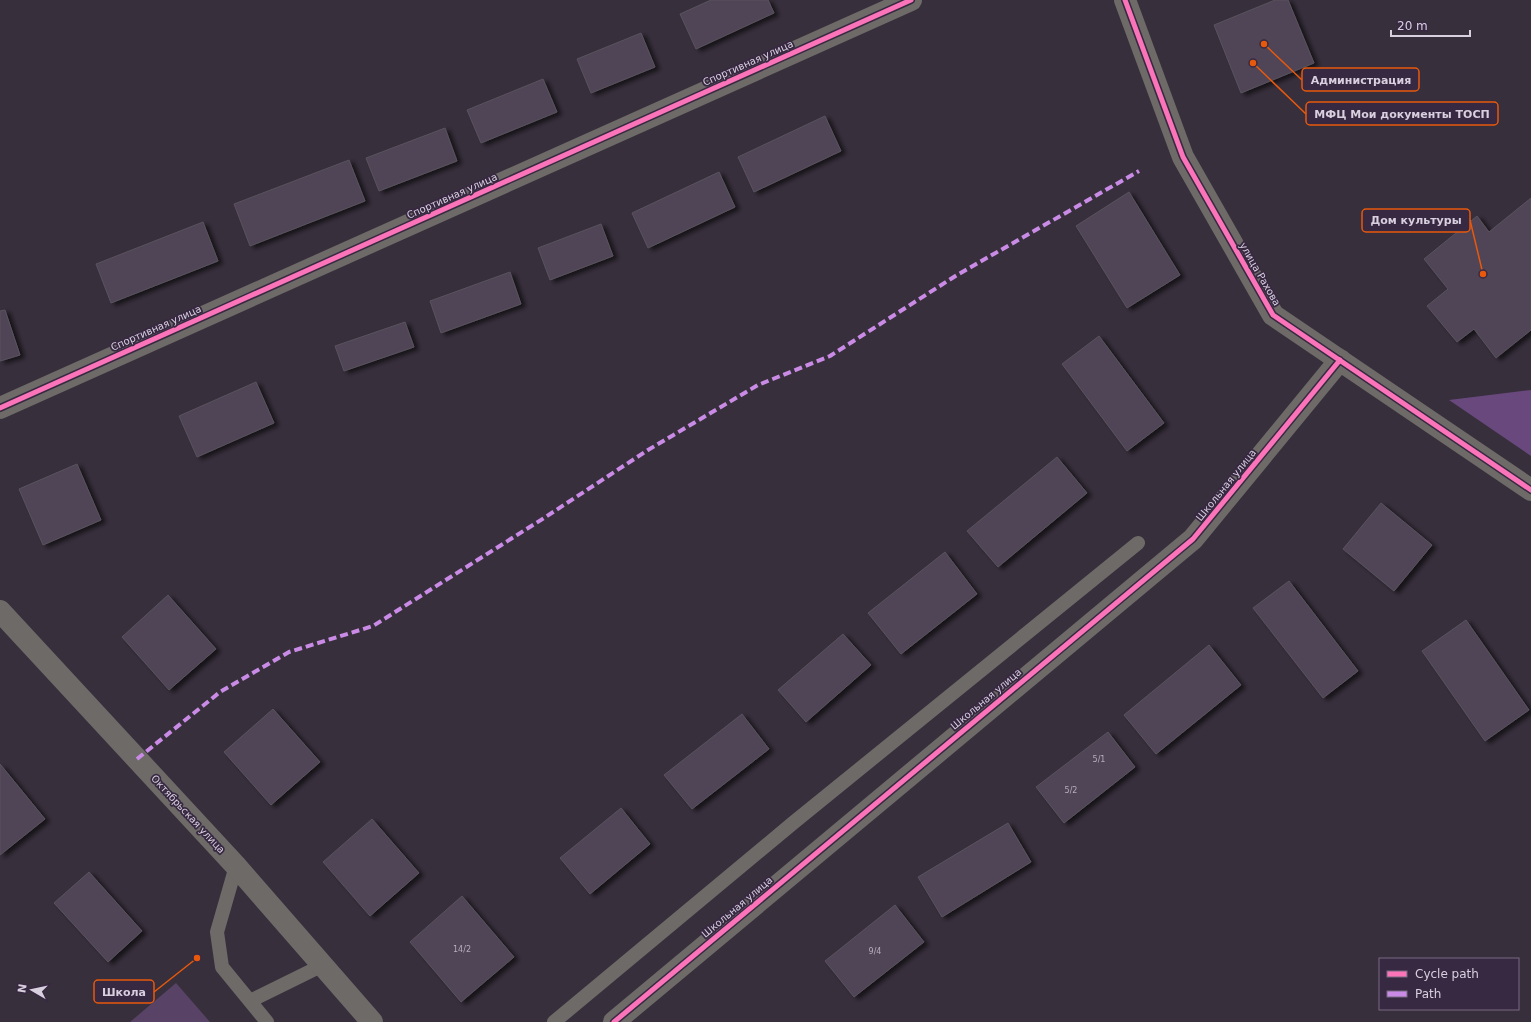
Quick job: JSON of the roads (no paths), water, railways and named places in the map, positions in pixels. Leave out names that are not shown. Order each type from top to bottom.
[{"type":"street","name":"Спортивная улица","points":[[0,408],[911,0]]},
{"type":"street","name":"улица Рахова","points":[[1126,0],[1183,157],[1273,315],[1531,490]]},
{"type":"street","name":"Школьная улица","points":[[614,1022],[1193,539],[1340,360]]},
{"type":"street","name":"Октябрьская улица","points":[[0,611],[236,866],[372,1022]]},
{"type":"lane","points":[[554,1022],[793,823],[1138,543]]},
{"type":"lane","points":[[236,866],[216,932],[222,968],[266,1022]]},
{"type":"lane","points":[[250,1001],[323,965]]},
{"type":"place","name":"Администрация","points":[[1264,44]]},
{"type":"place","name":"МФЦ Мои документы ТОСП","points":[[1253,63]]},
{"type":"place","name":"Дом культуры","points":[[1483,274]]},
{"type":"place","name":"Школа","points":[[197,958]]}]
